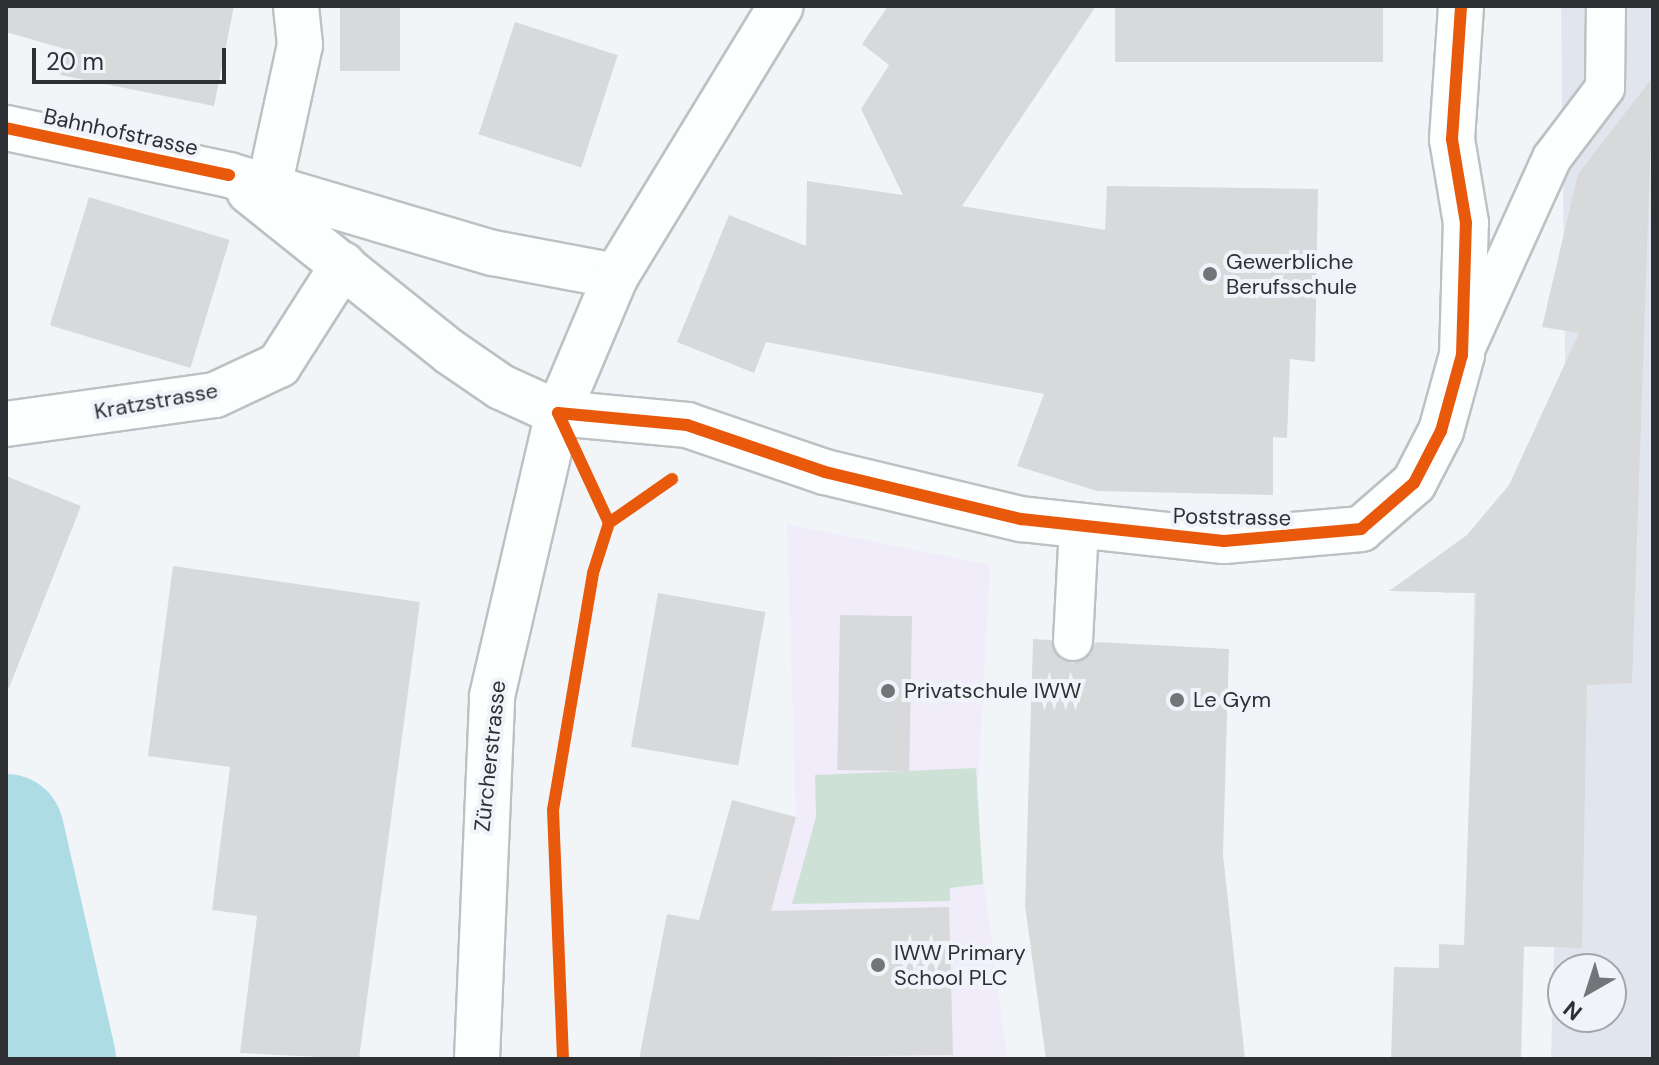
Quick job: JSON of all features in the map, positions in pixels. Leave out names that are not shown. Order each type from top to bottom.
[{"type":"main road","points":[[249,181],[300,45],[296,6]]},
{"type":"main road","points":[[558,413],[616,276],[781,6]]},
{"type":"main road","name":"Poststrasse","points":[[558,413],[687,425],[825,472],[1079,527],[1224,541],[1361,529],[1414,483],[1441,431],[1462,355],[1466,223],[1452,139],[1461,6]]},
{"type":"main road","name":"Bahnhofstrasse","points":[[6,128],[249,181],[449,242],[616,276]]},
{"type":"main road","name":"Bahnhofstrasse","points":[[249,181],[343,265],[501,387],[558,413]]},
{"type":"main road","name":"Kratzstrasse","points":[[6,424],[215,395],[241,383],[279,365],[343,265]]},
{"type":"main road","name":"Zürcherstrasse","points":[[477,1059],[492,696],[558,413]]},
{"type":"lane","points":[[1462,355],[1552,158],[1605,88],[1606,6]]},
{"type":"lane","points":[[1073,641],[1079,527]]},
{"type":"shaded area","points":[[1561,6],[1653,6],[1653,1059],[1551,1059],[1552,1033],[1627,1033],[1627,953],[1554,953],[1554,947],[1524,947],[1471,770],[1474,593],[1443,593],[1487,560],[1566,442]]},
{"type":"shaded area","name":"Privatschule IWW","points":[[787,524],[990,565],[976,821],[1007,1059],[754,1059],[771,911],[796,817]]},
{"type":"green space","points":[[976,768],[983,884],[950,888],[950,901],[792,904],[816,817],[815,775]]},
{"type":"building","points":[[6,6],[234,6],[214,106],[60,75],[65,49],[6,32]]},
{"type":"building","points":[[340,6],[400,6],[400,71],[340,71]]},
{"type":"building","points":[[888,6],[1096,6],[962,206],[1105,230],[1107,186],[1318,189],[1315,362],[1290,359],[1287,438],[1273,437],[1273,495],[1097,491],[1017,466],[1044,394],[766,342],[754,373],[677,342],[729,215],[806,246],[807,181],[903,195],[861,109],[889,65],[862,44]]},
{"type":"building","points":[[1115,6],[1383,6],[1383,62],[1115,62]]},
{"type":"building","points":[[515,22],[618,55],[581,168],[479,134]]},
{"type":"building","points":[[1653,77],[1632,683],[1587,685],[1582,948],[1524,946],[1521,1059],[1391,1059],[1394,967],[1439,968],[1439,944],[1464,945],[1476,593],[1389,591],[1467,535],[1509,485],[1579,333],[1542,327],[1578,174]]},
{"type":"building","points":[[89,197],[230,240],[190,368],[50,325]]},
{"type":"building","points":[[6,476],[81,506],[9,688],[6,687]]},
{"type":"building","points":[[173,566],[420,602],[359,1059],[240,1053],[257,916],[212,910],[230,767],[148,756]]},
{"type":"building","points":[[658,593],[765,612],[738,766],[631,747]]},
{"type":"building","points":[[840,615],[912,616],[909,771],[837,770]]},
{"type":"building","points":[[1033,639],[1051,640],[1060,659],[1073,663],[1091,654],[1095,642],[1229,649],[1223,854],[1245,1059],[1046,1059],[1025,906]]},
{"type":"building","points":[[732,800],[796,817],[771,911],[949,907],[953,1055],[639,1059],[667,914],[699,920]]},
{"type":"waterway","points":[[6,832],[58,1059]]},
{"type":"cycle path","points":[[558,413],[687,425],[825,472],[1021,519],[1224,541],[1361,529],[1414,483],[1441,431],[1462,355],[1466,223],[1452,139],[1461,6]]},
{"type":"cycle path","points":[[6,128],[229,175]]},
{"type":"cycle path","points":[[558,413],[609,523]]},
{"type":"cycle path","points":[[563,1059],[553,810],[593,573],[609,523],[672,479]]},
{"type":"place","name":"Gewerbliche Berufsschule","points":[[1210,274]]},
{"type":"place","name":"Privatschule IWW","points":[[888,691]]},
{"type":"place","name":"Le Gym","points":[[1177,700]]},
{"type":"place","name":"IWW Primary School PLC","points":[[878,965]]}]
